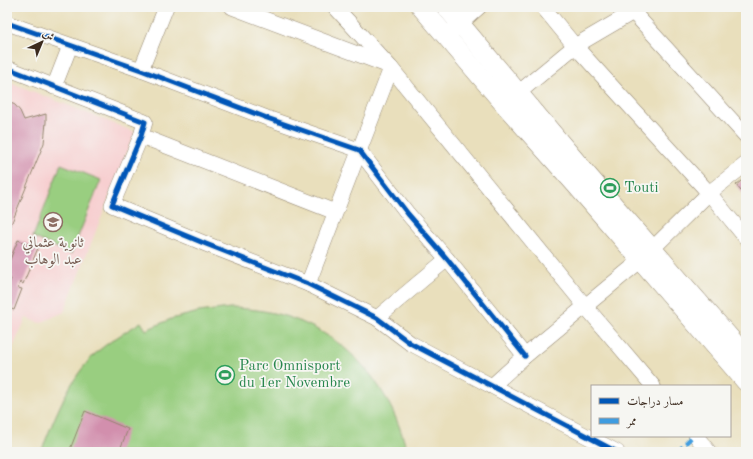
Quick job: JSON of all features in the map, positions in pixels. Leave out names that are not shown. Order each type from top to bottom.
[{"type":"main road","points":[[421,7],[576,185],[648,255],[746,356]]},
{"type":"main road","points":[[446,7],[590,178],[746,382]]},
{"type":"street","points":[[141,70],[166,7]]},
{"type":"street","points":[[232,7],[389,66]]},
{"type":"street","points":[[335,7],[389,66],[586,307],[652,385]]},
{"type":"street","points":[[446,36],[480,7]]},
{"type":"street","points":[[544,7],[575,46],[709,193],[746,238]]},
{"type":"street","points":[[504,104],[575,46],[636,10],[746,136]]},
{"type":"street","points":[[7,23],[141,70],[266,118],[359,150],[408,214],[447,259],[525,356]]},
{"type":"street","points":[[54,87],[70,46]]},
{"type":"street","points":[[308,284],[389,66]]},
{"type":"street","points":[[7,68],[146,122],[112,205],[308,284],[377,318],[410,343],[617,452]]},
{"type":"street","points":[[141,136],[335,212]]},
{"type":"street","points":[[492,386],[525,356],[648,255],[709,193],[746,164]]},
{"type":"street","points":[[377,318],[447,259]]},
{"type":"street","points":[[697,437],[709,452]]},
{"type":"shaded area","name":"ثانوية عثماني عبد الوهاب","points":[[7,81],[135,132],[64,312],[40,323],[26,318],[11,352],[7,350]]},
{"type":"green space","points":[[61,164],[101,180],[71,254],[33,237]]},
{"type":"green space","name":"Parc Omnisport du 1er Novembre","points":[[230,308],[257,310],[285,316],[311,326],[334,340],[354,357],[372,377],[387,400],[399,425],[407,452],[41,452],[57,412],[70,387],[86,364],[106,344],[141,322],[146,330],[171,319],[199,312]]},
{"type":"building","points":[[7,101],[15,105],[20,111],[24,120],[46,114],[44,143],[10,227],[7,226],[7,142],[12,130],[7,130]]},
{"type":"building","points":[[746,177],[746,197],[736,185]]},
{"type":"building","points":[[18,240],[38,248],[23,284],[20,282],[18,288],[22,289],[14,310],[7,307],[7,284],[9,284],[11,279],[7,277],[7,267]]},
{"type":"building","points":[[85,411],[128,429],[119,452],[69,452]]},
{"type":"marked path","points":[[677,452],[692,437]]},
{"type":"cycle path","points":[[7,23],[141,70],[267,118],[359,150],[408,214],[447,259],[525,356]]},
{"type":"cycle path","points":[[7,68],[145,122],[141,136],[112,205],[308,284],[377,318],[410,343],[617,452]]},
{"type":"place","name":"Touti","points":[[610,188]]},
{"type":"place","name":"ثانوية عثماني عبد الوهاب","points":[[53,222]]},
{"type":"place","name":"Parc Omnisport du 1er Novembre","points":[[225,375]]}]
